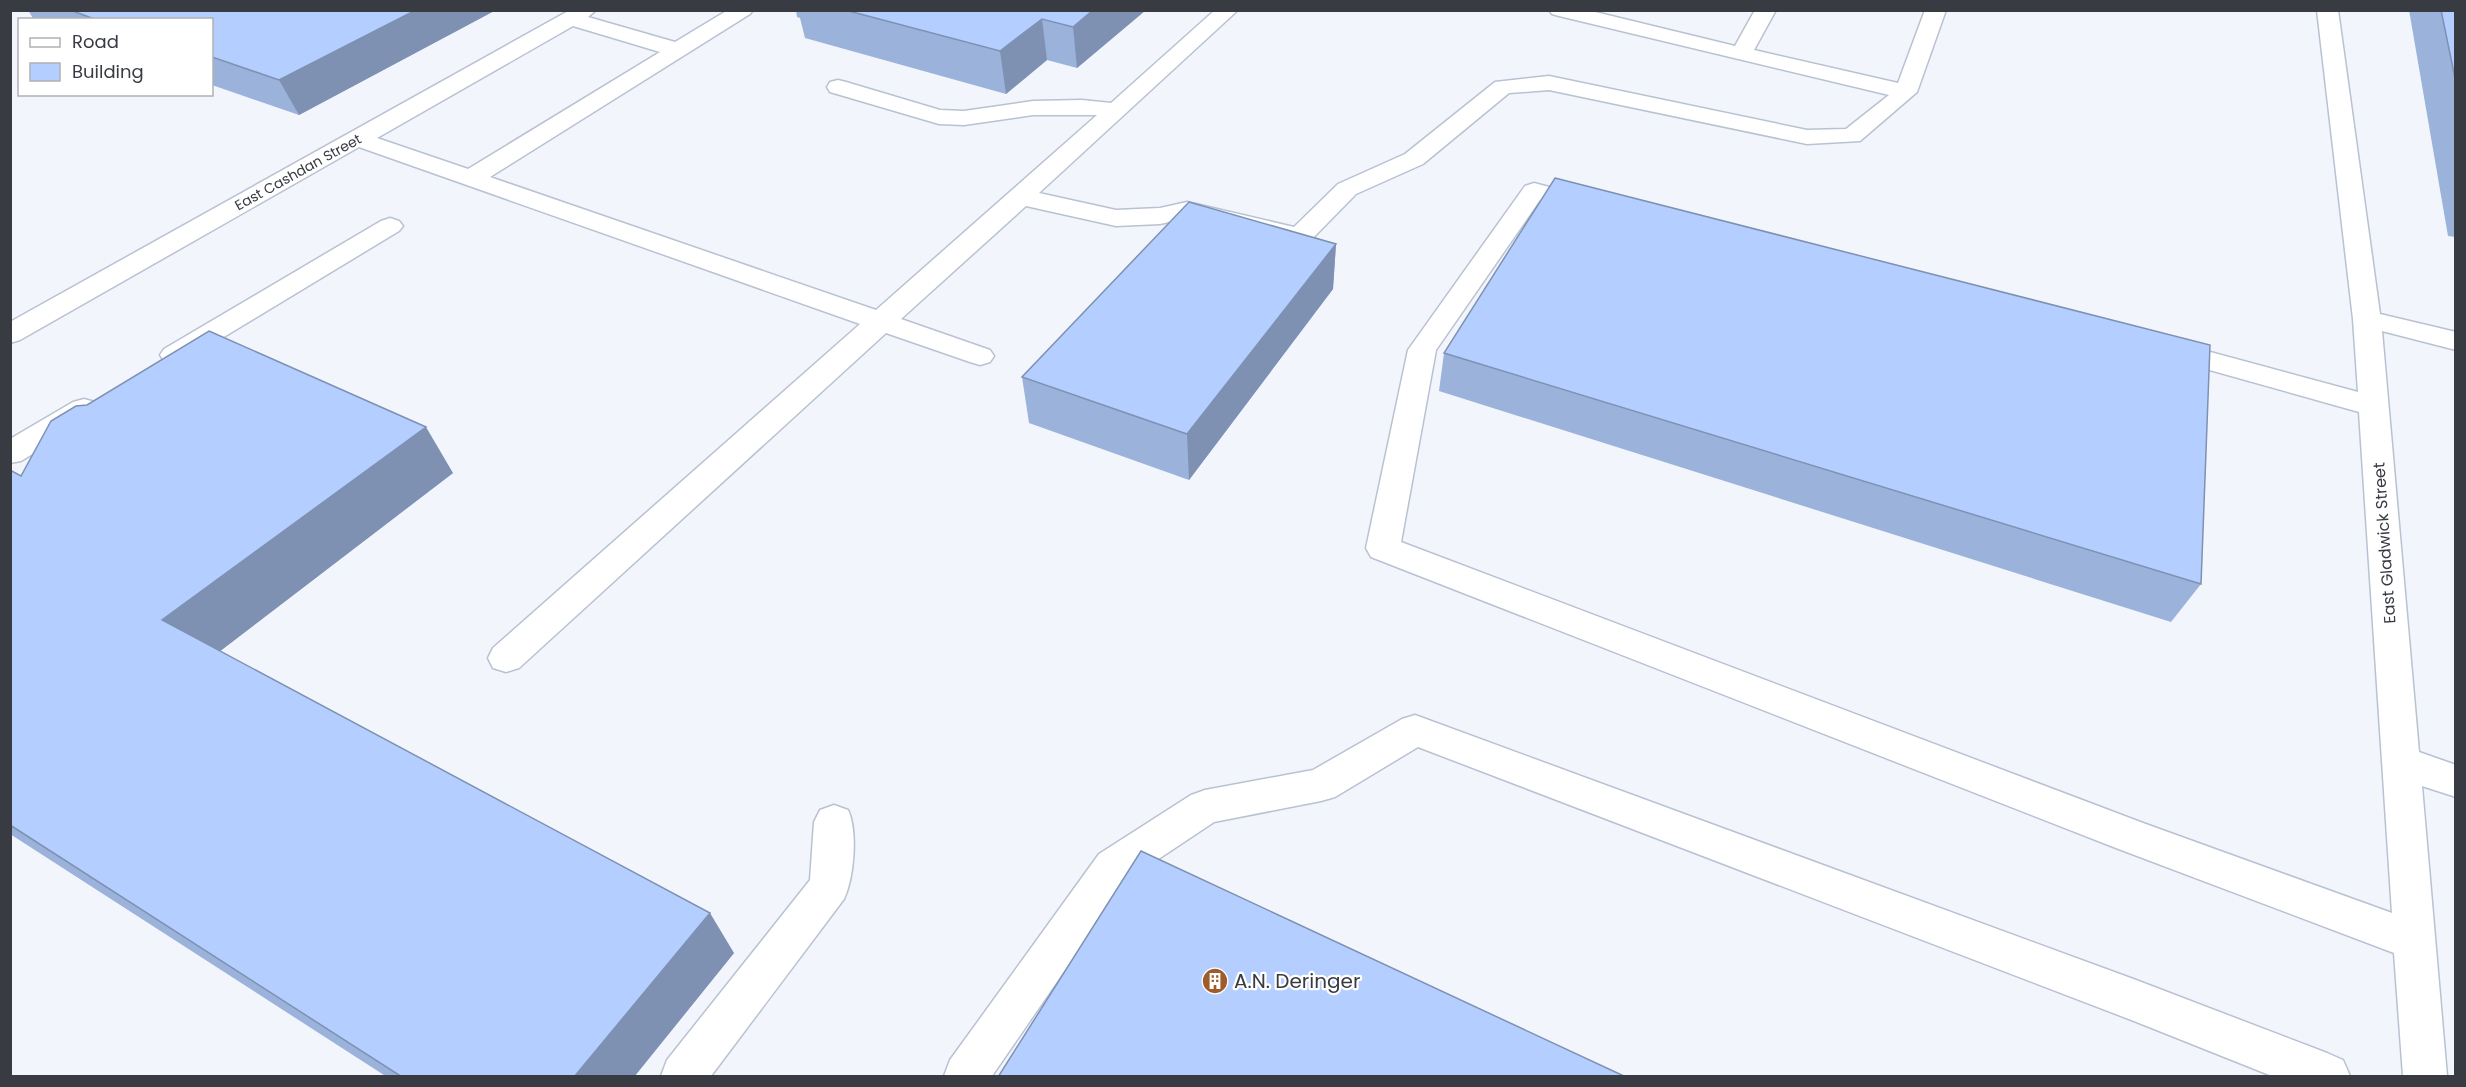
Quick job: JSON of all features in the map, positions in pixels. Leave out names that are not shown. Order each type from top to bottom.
[{"type":"street","points":[[470,178],[743,10]]},
{"type":"street","points":[[506,658],[1228,10]]},
{"type":"street","points":[[1559,10],[1906,92]]},
{"type":"street","points":[[1741,54],[1766,10]]},
{"type":"street","points":[[1021,196],[1116,218],[1160,216],[1186,210],[1300,236],[1347,189],[1414,159],[1503,87],[1549,83],[1807,137],[1852,136],[1906,92],[1936,10]]},
{"type":"street","name":"East Gladwick Street","points":[[2327,10],[2367,319],[2425,1077]]},
{"type":"street","points":[[579,15],[678,50]]},
{"type":"street","name":"East Cashdan Street","points":[[10,334],[579,15]]},
{"type":"street","points":[[838,87],[939,117],[964,118],[1033,108],[1082,107],[1117,111]]},
{"type":"street","points":[[358,139],[980,356]]},
{"type":"street","points":[[1615,211],[1534,191],[1422,350],[1383,548],[2130,836],[2414,940]]},
{"type":"street","points":[[154,367],[390,226]]},
{"type":"street","points":[[2367,319],[2456,340]]},
{"type":"street","points":[[2140,343],[2374,405]]},
{"type":"street","points":[[10,453],[103,398]]},
{"type":"street","points":[[966,1077],[1113,867],[1204,807],[1321,785],[1415,729],[2136,1000],[2327,1077]]},
{"type":"street","points":[[2400,762],[2456,781]]},
{"type":"street","points":[[683,1077],[830,886],[834,822]]},
{"type":"building","points":[[70,10],[416,10],[279,80],[213,57],[213,18],[92,18]]},
{"type":"building","points":[[845,10],[1093,10],[1073,27],[1042,19],[1000,51]]},
{"type":"building","points":[[2441,10],[2456,10],[2456,83]]},
{"type":"building","points":[[1555,178],[2210,345],[2201,584],[1444,353]]},
{"type":"building","points":[[1189,202],[1336,244],[1187,434],[1022,377]]},
{"type":"building","points":[[209,331],[426,427],[162,620],[710,913],[574,1077],[402,1077],[10,825],[10,470],[21,476],[51,421],[76,406],[87,405]]},
{"type":"building","name":"A.N. Deringer","points":[[1141,851],[1626,1077],[998,1077]]},
{"type":"place","name":"A.N. Deringer","points":[[1215,981]]}]
